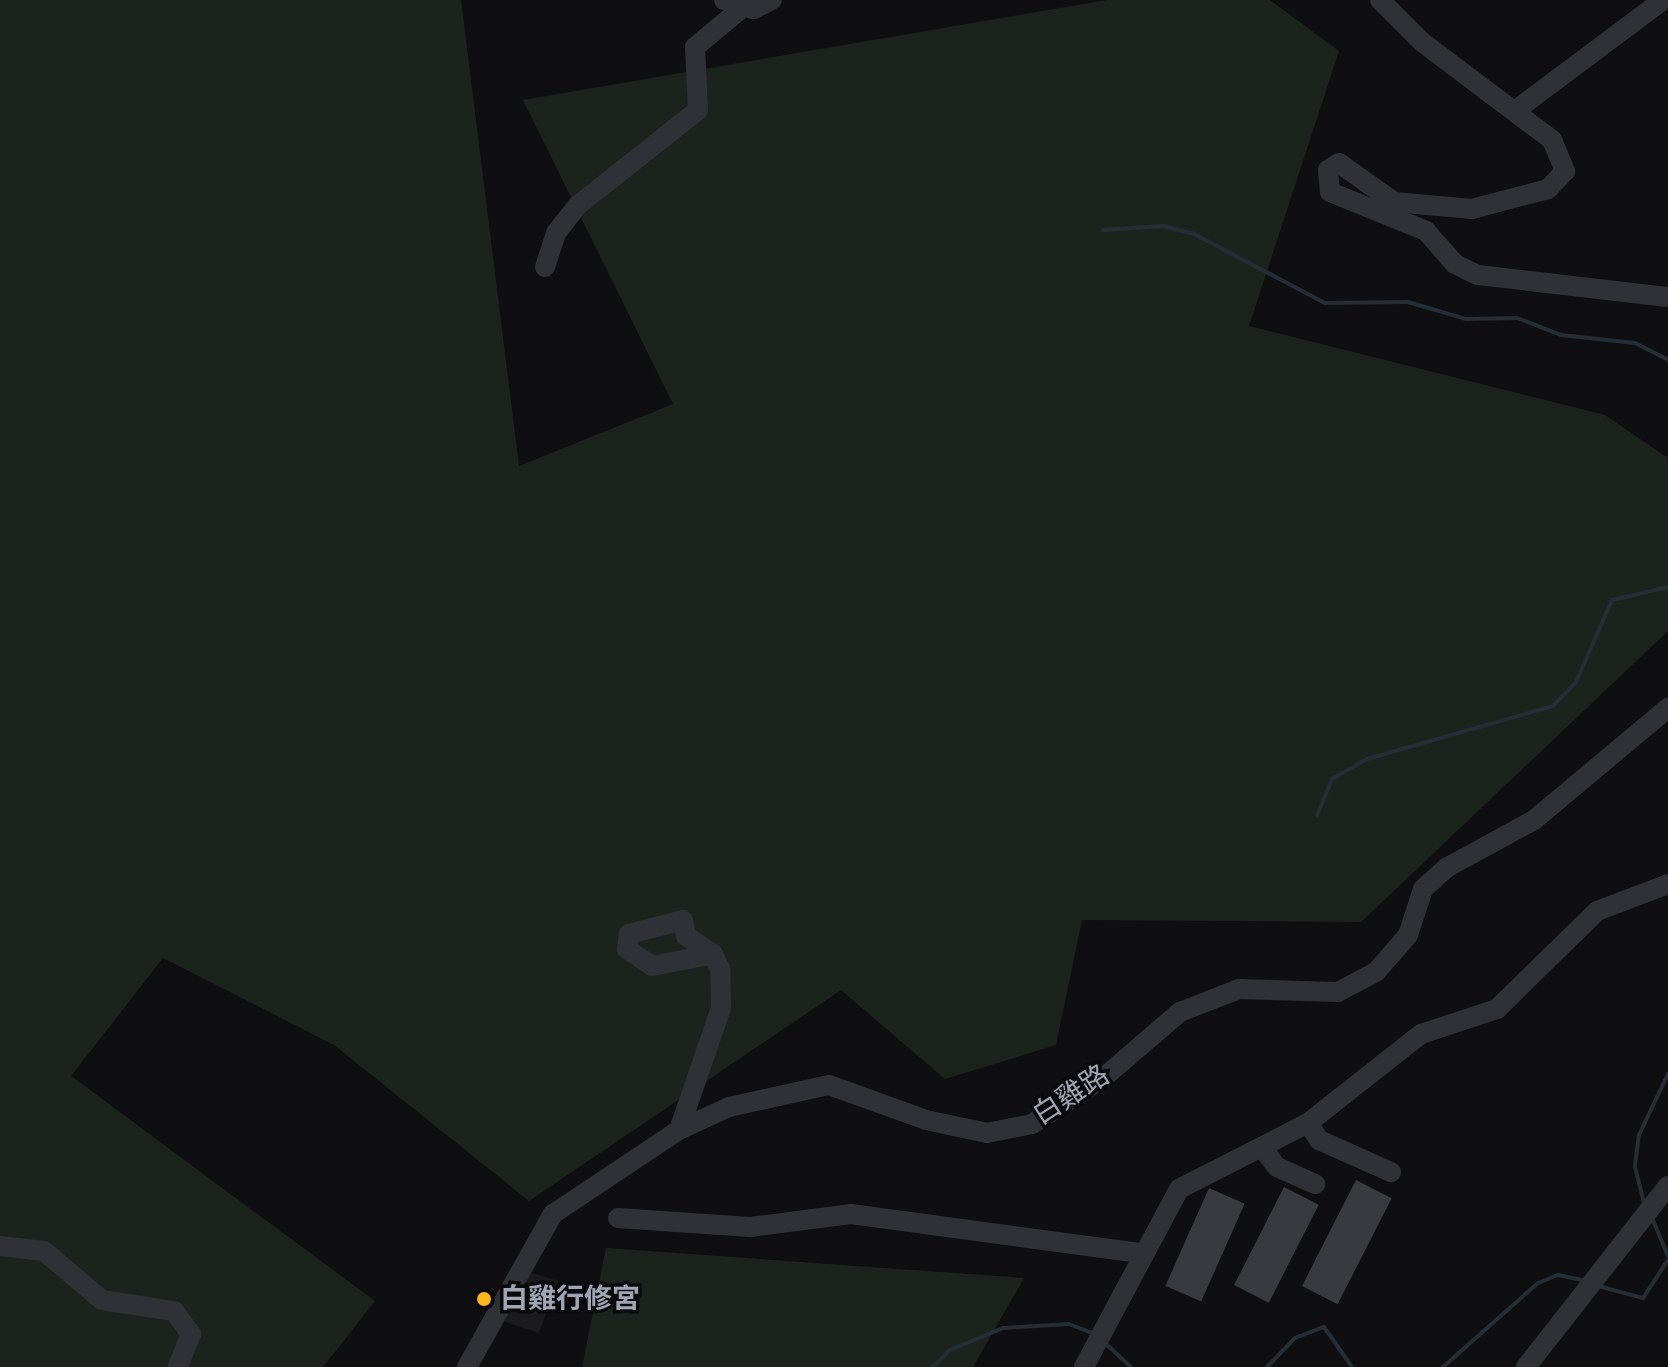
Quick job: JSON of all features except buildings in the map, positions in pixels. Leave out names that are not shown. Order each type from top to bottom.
[{"type":"street","points":[[545,267],[556,233],[577,206],[698,110],[695,47],[733,4],[772,0]]},
{"type":"street","points":[[1380,0],[1422,42],[1516,110],[1561,152],[1565,171],[1548,189],[1503,205],[1415,207],[1385,198],[1335,163],[1327,185],[1346,201],[1426,231],[1465,271],[1668,297]]},
{"type":"street","points":[[1516,110],[1663,0]]},
{"type":"street","name":"白雞路","points":[[467,1367],[553,1214],[679,1130],[729,1107],[829,1085],[926,1120],[987,1133],[1032,1124],[1102,1079],[1180,1012],[1239,989],[1338,992],[1376,972],[1408,935],[1423,889],[1446,868],[1534,820],[1668,708]]},
{"type":"street","points":[[1084,1367],[1141,1253],[1179,1189],[1264,1150],[1308,1123],[1421,1034],[1497,1009],[1597,911],[1668,884]]},
{"type":"street","points":[[679,1130],[721,1008],[723,981],[713,954]]},
{"type":"street","points":[[1308,1123],[1319,1140],[1391,1172]]},
{"type":"street","points":[[1264,1150],[1277,1167],[1315,1184]]},
{"type":"street","points":[[1526,1367],[1668,1186]]},
{"type":"street","points":[[618,1218],[750,1227],[851,1214],[1141,1253]]},
{"type":"street","points":[[0,1246],[44,1251],[102,1300],[174,1311],[191,1334],[178,1367]]},
{"type":"shaded area","points":[[0,0],[461,0],[519,466],[673,404],[523,100],[1107,0],[1270,0],[1339,51],[1249,326],[1605,415],[1668,458],[1668,631],[1361,922],[1082,920],[1056,1045],[945,1079],[841,990],[529,1201],[334,1045],[163,958],[71,1076],[375,1301],[323,1367],[0,1367]]},
{"type":"shaded area","points":[[606,1248],[1024,1278],[973,1367],[582,1367]]},
{"type":"shaded area","points":[[528,1272],[558,1281],[539,1333],[500,1320]]},
{"type":"waterway","points":[[1103,230],[1163,226],[1194,234],[1325,303],[1408,302],[1466,319],[1517,318],[1561,335],[1635,343],[1668,360]]},
{"type":"waterway","points":[[1317,815],[1332,779],[1367,759],[1553,706],[1576,682],[1612,600],[1668,587]]},
{"type":"waterway","points":[[1644,1203],[1635,1166],[1639,1135],[1668,1074]]},
{"type":"waterway","points":[[1652,1218],[1668,1256]]},
{"type":"waterway","points":[[1598,1286],[1643,1298],[1668,1260]]},
{"type":"waterway","points":[[1443,1367],[1538,1283],[1558,1275],[1586,1281]]},
{"type":"waterway","points":[[933,1367],[950,1350],[1003,1328],[1069,1324],[1093,1333]]},
{"type":"waterway","points":[[1267,1367],[1295,1338],[1324,1327],[1352,1367]]},
{"type":"waterway","points":[[1103,1341],[1131,1367]]},
{"type":"place","name":"白雞行修宮","points":[[484,1299]]}]
